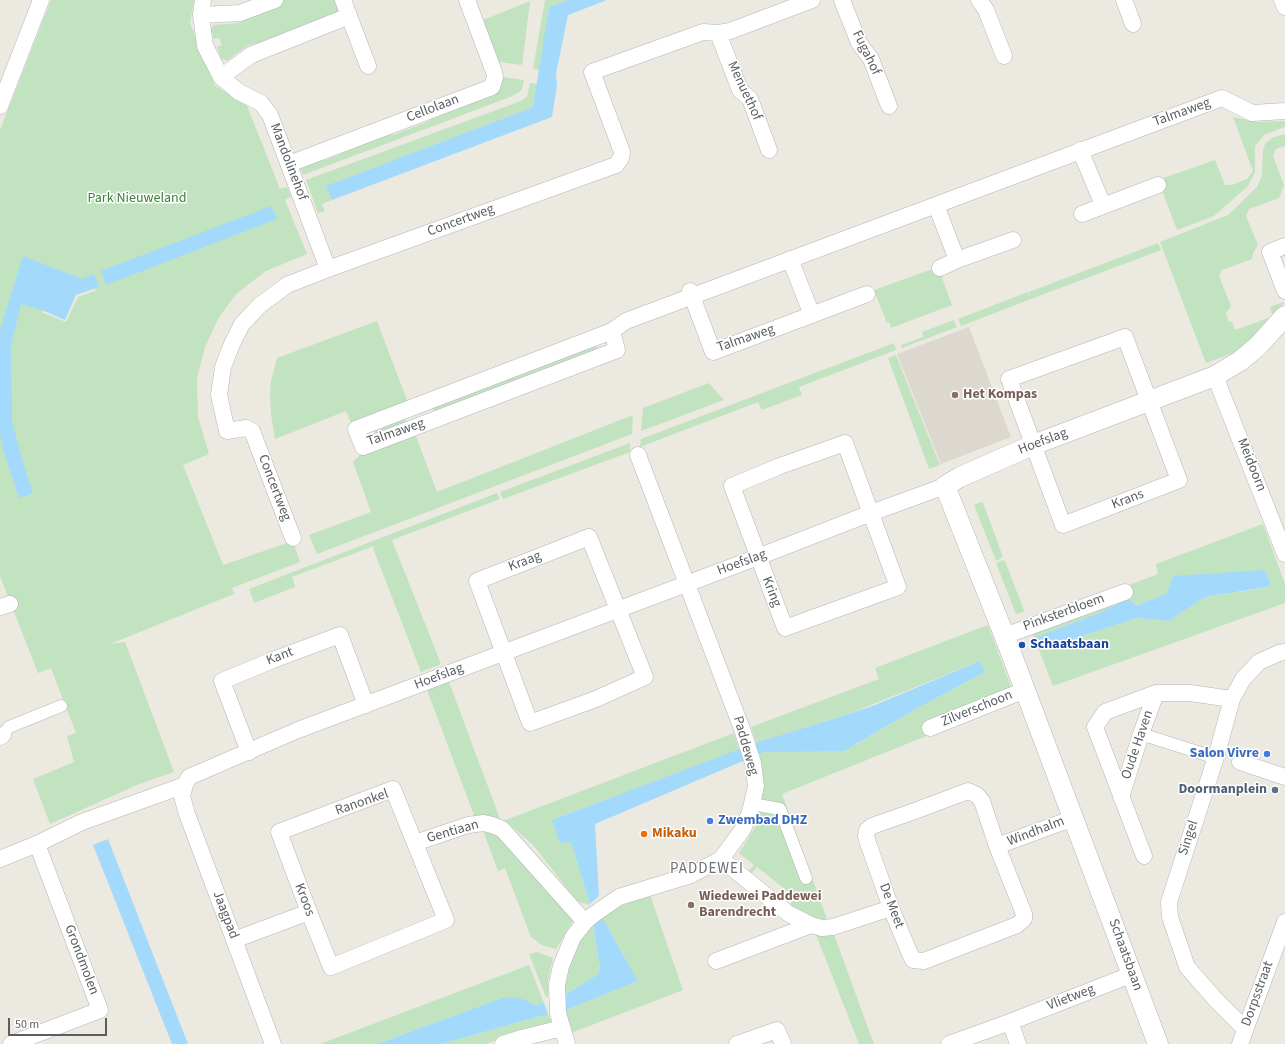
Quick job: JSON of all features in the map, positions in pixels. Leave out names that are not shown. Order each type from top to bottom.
[{"type":"street","points":[[0,106],[41,0]]},
{"type":"street","name":"Mandolinehof","points":[[275,0],[240,13],[202,8],[205,46],[221,77],[239,92],[262,103],[270,114],[328,269]]},
{"type":"street","points":[[343,0],[368,66]]},
{"type":"street","name":"Cellolaan","points":[[289,164],[492,86],[495,77],[494,72],[467,0]]},
{"type":"street","name":"Concertweg","points":[[293,538],[252,431],[246,428],[226,431],[220,395],[223,367],[232,344],[242,324],[260,305],[287,285],[616,165],[621,158],[622,152],[592,72],[703,32],[718,33],[730,31],[812,0]]},
{"type":"street","name":"Fugahof","points":[[842,0],[859,43],[872,59],[889,106]]},
{"type":"street","points":[[979,0],[986,10],[1004,56]]},
{"type":"street","points":[[1124,0],[1133,24]]},
{"type":"street","points":[[1282,0],[1285,7]]},
{"type":"street","points":[[221,77],[251,54],[349,16]]},
{"type":"street","name":"Menuethof","points":[[718,33],[740,90],[750,99],[769,150]]},
{"type":"street","name":"Talmaweg","points":[[612,331],[617,350],[363,447],[356,429],[612,331],[626,321],[691,294],[790,259],[1222,98],[1252,113],[1285,111]]},
{"type":"street","points":[[1080,150],[1103,205]]},
{"type":"street","points":[[1082,214],[1158,185]]},
{"type":"street","points":[[936,205],[957,260]]},
{"type":"street","points":[[940,268],[957,260],[1013,240]]},
{"type":"street","points":[[1285,246],[1270,252],[1285,290]]},
{"type":"street","points":[[790,259],[812,315]]},
{"type":"street","name":"Talmaweg","points":[[691,294],[713,352],[867,294]]},
{"type":"street","name":"Hoefslag","points":[[185,785],[189,778],[298,730],[945,486],[960,477],[1033,445],[1215,376],[1240,361],[1258,346],[1285,316]]},
{"type":"street","name":"Krans","points":[[1125,337],[1148,402],[1179,480],[1063,524],[1009,379],[1125,337]]},
{"type":"street","name":"Meidoorn","points":[[1215,376],[1285,554]]},
{"type":"street","name":"Kring","points":[[845,443],[871,513],[898,586],[785,628],[732,486],[773,469],[845,443]]},
{"type":"street","name":"Paddeweg","points":[[567,1044],[558,1013],[557,985],[564,956],[573,937],[589,918],[619,897],[691,875],[721,859],[743,829],[750,812],[756,786],[753,763],[747,745],[638,455]]},
{"type":"street","name":"Schaatsbaan","points":[[945,486],[1074,818],[1158,1044]]},
{"type":"street","name":"Kraag","points":[[589,538],[618,609],[645,677],[596,699],[530,723],[477,581],[589,538]]},
{"type":"street","name":"Pinksterbloem","points":[[1004,636],[1125,592]]},
{"type":"street","name":"Kant","points":[[249,752],[222,681],[273,660],[340,634],[366,705]]},
{"type":"street","name":"Singel","points":[[1245,1029],[1216,1000],[1187,967],[1170,917],[1169,902],[1216,757],[1232,699],[1243,679],[1259,662],[1279,653],[1285,652]]},
{"type":"street","name":"Zilverschoon","points":[[930,728],[1025,690]]},
{"type":"street","name":"Oude Haven","points":[[1121,796],[1156,693]]},
{"type":"street","name":"Oude Haven","points":[[1144,856],[1095,727],[1104,712],[1156,693],[1190,693],[1232,699]]},
{"type":"street","points":[[2,736],[9,727],[61,706]]},
{"type":"street","points":[[1141,734],[1207,756],[1216,757]]},
{"type":"street","points":[[1240,762],[1285,777]]},
{"type":"street","points":[[0,859],[37,844],[82,822],[185,785]]},
{"type":"street","name":"Jaagpad","points":[[185,785],[182,796],[187,814],[274,1044]]},
{"type":"street","name":"Ranonkel","points":[[279,832],[393,789],[415,843]]},
{"type":"street","name":"De Meet","points":[[968,791],[978,795],[982,801],[997,846],[1024,914],[1024,919],[1017,925],[924,960],[913,960],[892,908],[866,836],[867,830],[872,826],[968,791]]},
{"type":"street","points":[[752,804],[780,809],[806,878]]},
{"type":"street","name":"Windhalm","points":[[997,846],[1074,818]]},
{"type":"street","name":"Gentiaan","points":[[331,967],[446,920],[415,843],[468,825],[484,823],[502,829],[589,918]]},
{"type":"street","name":"Kroos","points":[[279,832],[331,967]]},
{"type":"street","name":"Grondmolen","points":[[11,1044],[100,1010],[37,844]]},
{"type":"street","points":[[721,859],[789,914],[811,925],[822,928],[833,926],[892,908]]},
{"type":"street","points":[[234,940],[309,912]]},
{"type":"street","name":"Dorpsstraat","points":[[1240,1044],[1285,922]]},
{"type":"street","points":[[716,961],[811,925]]},
{"type":"street","name":"Vlietweg","points":[[949,1044],[1010,1022],[1132,974]]},
{"type":"street","points":[[1010,1022],[1018,1044]]},
{"type":"street","points":[[502,1044],[562,1028]]},
{"type":"street","points":[[738,1044],[777,1030],[782,1044]]},
{"type":"shaded area","name":"Het Kompas","points":[[969,327],[1011,437],[941,464],[897,354]]},
{"type":"green space","name":"Park Nieuweland","points":[[51,0],[194,0],[190,23],[215,86],[246,103],[280,189],[287,187],[291,196],[285,200],[307,254],[266,271],[237,293],[219,317],[205,347],[197,378],[198,417],[209,454],[183,465],[223,565],[293,541],[300,562],[232,588],[234,594],[110,644],[125,642],[174,772],[139,784],[50,824],[33,779],[74,762],[67,736],[76,733],[51,668],[38,673],[0,576],[0,130]]},
{"type":"green space","points":[[285,0],[336,0],[339,10],[338,14],[265,45],[264,41],[247,46],[228,60],[221,58],[217,47],[222,45],[219,38],[214,39],[211,31],[211,28],[214,25],[238,23],[254,16],[253,12]]},
{"type":"green space","points":[[545,0],[568,0],[549,7],[540,70],[533,69]]},
{"type":"green space","points":[[530,1],[522,65],[499,62],[483,20]]},
{"type":"green space","points":[[503,77],[524,80],[522,89],[510,97],[303,175],[300,168],[322,157],[326,160],[358,147],[361,143],[389,132],[393,135],[430,121],[432,116],[499,88]]},
{"type":"green space","points":[[530,83],[537,84],[533,107],[327,186],[332,200],[322,204],[325,211],[318,213],[306,180],[521,101],[527,97]]},
{"type":"green space","points":[[1233,117],[1257,122],[1285,121],[1285,127],[1264,135],[1255,146],[1255,172],[1248,186],[1214,216],[1177,230],[1158,180],[1215,160],[1225,185],[1232,185],[1247,179],[1253,171]]},
{"type":"green space","points":[[1285,134],[1285,146],[1276,149],[1273,156],[1284,185],[1279,198],[1249,209],[1246,216],[1258,245],[1254,251],[1252,259],[1222,270],[1219,276],[1231,306],[1226,313],[1229,322],[1232,322],[1235,330],[1271,317],[1272,314],[1270,307],[1283,302],[1284,303],[1264,326],[1238,351],[1206,363],[1160,242],[1228,215],[1257,187],[1262,176],[1263,150],[1265,144],[1272,138]]},
{"type":"green space","points":[[1158,243],[1161,250],[1031,299],[1029,292]]},
{"type":"green space","points":[[938,267],[952,305],[891,328],[889,322],[887,323],[874,290]]},
{"type":"green space","points":[[1028,292],[1031,299],[961,326],[958,319]]},
{"type":"green space","points":[[954,320],[957,327],[902,348],[901,345],[923,337],[922,332]]},
{"type":"green space","points":[[377,321],[408,403],[352,425],[346,411],[275,439],[270,395],[271,381],[277,358]]},
{"type":"green space","points":[[894,343],[896,350],[799,387],[802,395],[762,410],[758,402],[640,447],[641,439]]},
{"type":"green space","points":[[596,346],[597,349],[595,354],[438,413],[432,409],[434,404]]},
{"type":"green space","points":[[896,355],[940,465],[929,469],[888,358]]},
{"type":"green space","points":[[709,383],[724,400],[641,431],[643,408]]},
{"type":"green space","points":[[633,415],[632,434],[317,554],[309,535],[371,512],[353,462],[360,455],[415,434],[437,492]]},
{"type":"green space","points":[[401,416],[406,420],[404,426],[376,434],[374,429]]},
{"type":"green space","points":[[630,443],[630,452],[503,499],[500,492]]},
{"type":"green space","points":[[497,493],[500,499],[392,540],[441,664],[421,672],[373,548],[374,546],[292,577],[295,587],[254,603],[249,589]]},
{"type":"green space","points":[[981,502],[983,503],[1003,557],[996,561],[974,505]]},
{"type":"green space","points":[[1263,524],[1285,584],[1285,603],[1053,686],[1039,650],[1137,618],[1169,621],[1205,597],[1258,589],[1267,587],[1271,584],[1265,570],[1167,593],[1136,606],[1129,598],[1101,612],[1034,638],[1029,623],[1158,574],[1156,564]]},
{"type":"green space","points":[[1003,560],[1005,561],[1024,610],[1023,612],[1016,614],[996,563]]},
{"type":"green space","points":[[988,625],[1016,700],[782,794],[828,922],[821,923],[788,907],[795,897],[757,867],[751,874],[748,872],[754,865],[739,853],[756,826],[762,799],[759,796],[761,770],[760,755],[751,727],[879,679],[875,668]],"holes":[[[980,661],[985,672],[916,709],[855,745],[761,741],[846,715]]]},
{"type":"green space","points":[[449,682],[500,819],[488,816],[475,818],[427,690]]},
{"type":"green space","points":[[734,733],[739,750],[552,820],[571,842],[590,904],[589,905],[577,901],[533,845],[508,823],[503,821]]},
{"type":"green space","points":[[482,828],[496,831],[573,921],[556,949],[542,945],[531,937],[505,868],[498,871]]},
{"type":"green space","points":[[650,895],[683,990],[571,1033],[566,1010],[638,981],[602,917],[627,903]]},
{"type":"green space","points":[[593,924],[600,968],[598,974],[565,995],[565,982],[568,966],[575,948]]},
{"type":"green space","points":[[815,932],[833,932],[874,1044],[859,1044]]},
{"type":"green space","points":[[537,952],[553,958],[548,980],[548,997],[546,997],[529,954]]},
{"type":"green space","points":[[529,965],[544,1003],[535,1005],[526,1000],[502,998],[377,1044],[320,1044]]},
{"type":"green space","points":[[548,1014],[552,1023],[503,1037],[486,1044],[441,1044]]},
{"type":"water","points":[[568,0],[607,0],[568,15],[556,73],[557,85],[552,117],[332,200],[326,186],[533,107],[549,7]]},
{"type":"water","points":[[271,206],[277,219],[106,285],[101,271]]},
{"type":"water","points":[[23,256],[82,279],[94,274],[99,287],[76,295],[65,321],[44,311],[21,304],[11,346],[12,421],[33,493],[19,498],[3,450],[0,434],[0,330]]},
{"type":"water","points":[[1265,570],[1271,584],[1267,587],[1205,597],[1169,621],[1137,618],[1039,650],[1034,638],[1101,612],[1129,598],[1136,606],[1167,593],[1173,576]]},
{"type":"water","points":[[980,661],[985,672],[916,709],[844,751],[764,752],[595,824],[599,896],[590,904],[571,842],[560,843],[552,820],[761,741],[875,705]]},
{"type":"water","points":[[108,839],[188,1044],[172,1044],[93,845]]},
{"type":"water","points":[[602,917],[638,981],[566,1010],[565,995],[598,974],[600,968],[593,924]]},
{"type":"water","points":[[513,997],[526,1000],[535,1005],[544,1003],[548,1014],[441,1044],[377,1044],[502,998]]},
{"type":"pier","points":[[94,289],[97,290],[78,297],[66,322],[41,312],[44,311],[65,320],[76,295]]},
{"type":"place","name":"Het Kompas","points":[[955,395]]},
{"type":"place","name":"Schaatsbaan","points":[[1022,645]]},
{"type":"place","name":"Salon Vivre","points":[[1267,754]]},
{"type":"place","name":"Doormanplein","points":[[1275,790]]},
{"type":"place","name":"Zwembad DHZ","points":[[710,821]]},
{"type":"place","name":"Mikaku","points":[[644,834]]},
{"type":"place","name":"Wiedewei Paddewei Barendrecht","points":[[691,905]]},
{"type":"district","name":"PADDEWEI","points":[[707,870]]}]
